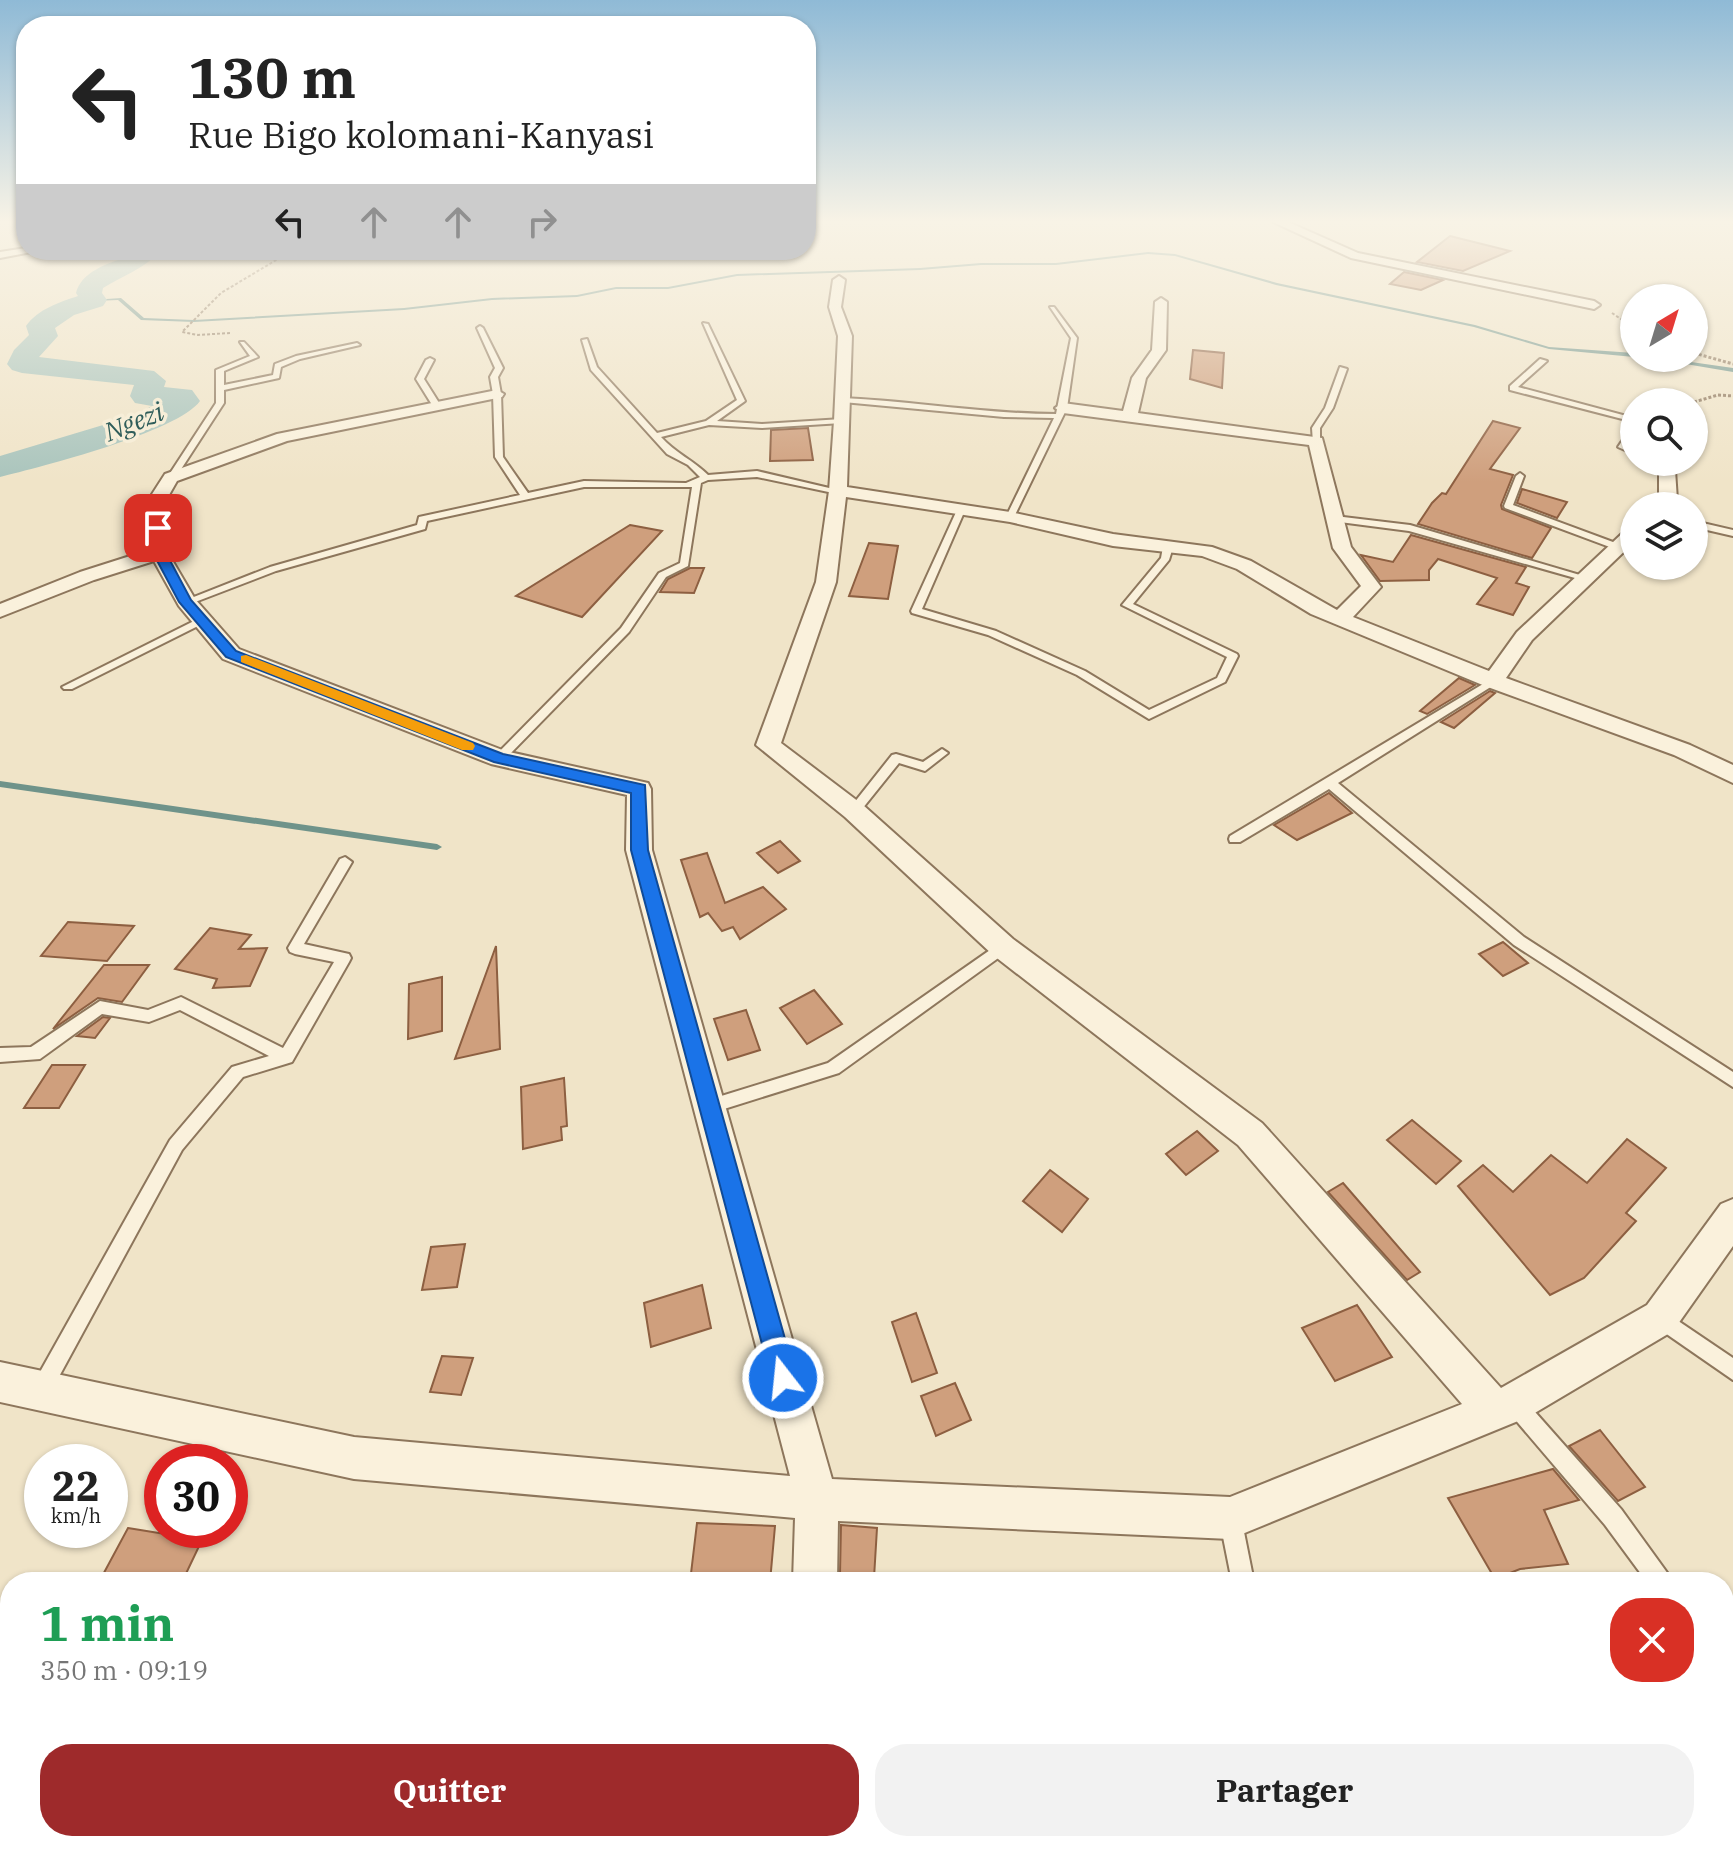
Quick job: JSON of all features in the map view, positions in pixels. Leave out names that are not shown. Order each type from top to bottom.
[{"type":"street","points":[[835,308],[845,336],[843,400],[838,491],[826,582],[768,745],[854,811],[1003,947],[1250,1134],[1504,1407]]},
{"type":"street","points":[[1130,415],[1139,378],[1159,350],[1161,308]]},
{"type":"street","points":[[497,394],[283,437],[171,478],[156,502],[159,553],[194,611],[231,654],[499,758],[639,789],[639,850],[817,1499],[815,1572]]},
{"type":"street","points":[[1060,412],[1130,415],[1316,441],[1342,548],[1371,587],[1340,619]]},
{"type":"street","points":[[838,491],[1010,517],[1113,540],[1205,551],[1244,565],[1318,610],[1493,681],[1682,750],[1733,775]]},
{"type":"street","points":[[1493,681],[1524,636],[1618,547]]},
{"type":"street","points":[[0,611],[87,576],[159,553]]},
{"type":"street","points":[[0,1382],[354,1458],[817,1499],[1230,1518],[1504,1407],[1660,1318],[1733,1216]]},
{"type":"lane","points":[[1010,517],[1060,412],[1074,338],[1052,308]]},
{"type":"lane","points":[[705,324],[741,401],[709,423]]},
{"type":"lane","points":[[480,328],[499,368],[494,377],[499,457],[526,497]]},
{"type":"lane","points":[[499,758],[625,630],[662,575],[685,564],[701,480],[691,463],[670,452],[594,368],[585,340]]},
{"type":"lane","points":[[171,478],[220,403],[220,370],[254,357],[242,343]]},
{"type":"lane","points":[[222,388],[276,376],[278,366],[298,357],[357,345]]},
{"type":"lane","points":[[430,360],[420,379],[437,406]]},
{"type":"lane","points":[[1543,361],[1513,388],[1620,416]]},
{"type":"lane","points":[[1316,441],[1316,428],[1329,408],[1343,369]]},
{"type":"lane","points":[[843,400],[902,402],[921,408],[1023,417],[1060,412]]},
{"type":"lane","points":[[655,436],[709,423],[762,426],[842,421]]},
{"type":"lane","points":[[68,687],[194,611],[273,569],[422,527],[422,519],[584,484],[687,486],[701,480],[757,474],[838,491]]},
{"type":"lane","points":[[1520,476],[1508,506],[1618,547]]},
{"type":"lane","points":[[961,510],[916,611],[992,633],[1081,673],[1149,715],[1221,680],[1233,656],[1127,605],[1166,558],[1168,547]]},
{"type":"lane","points":[[1335,519],[1410,528],[1585,578]]},
{"type":"lane","points":[[1708,527],[1733,533]]},
{"type":"lane","points":[[1235,839],[1493,681]]},
{"type":"lane","points":[[854,811],[896,758],[925,767],[942,753]]},
{"type":"lane","points":[[1330,783],[1519,941],[1733,1080]]},
{"type":"lane","points":[[40,1392],[176,1145],[238,1072],[286,1057],[344,958],[295,948],[345,862]]},
{"type":"lane","points":[[707,1107],[833,1068],[1003,947]]},
{"type":"lane","points":[[0,1055],[34,1054],[100,1007],[149,1016],[181,1003],[286,1057]]},
{"type":"lane","points":[[1660,1318],[1733,1370]]},
{"type":"lane","points":[[1504,1407],[1613,1517],[1653,1572]]},
{"type":"lane","points":[[1230,1518],[1241,1572]]},
{"type":"path","points":[[206,308],[182,332],[198,335],[238,333],[242,343]]},
{"type":"path","points":[[1708,357],[1733,364]]},
{"type":"path","points":[[1708,398],[1733,396]]},
{"type":"building","points":[[1193,350],[1224,353],[1222,388],[1190,379]]},
{"type":"building","points":[[1493,421],[1520,428],[1490,469],[1513,475],[1502,509],[1551,528],[1532,558],[1418,524],[1432,503],[1442,493],[1446,494]]},
{"type":"building","points":[[808,428],[813,460],[770,461],[771,430]]},
{"type":"building","points":[[1522,489],[1567,502],[1557,518],[1517,503]]},
{"type":"building","points":[[630,525],[662,531],[582,617],[516,596]]},
{"type":"building","points":[[1411,535],[1526,567],[1516,583],[1529,587],[1513,615],[1477,604],[1497,578],[1438,559],[1429,570],[1429,580],[1380,581],[1361,555],[1393,562]]},
{"type":"building","points":[[869,543],[898,546],[888,599],[849,596]]},
{"type":"building","points":[[690,568],[704,568],[694,593],[660,592],[668,579]]},
{"type":"building","points":[[1459,678],[1475,685],[1427,714],[1420,711]]},
{"type":"building","points":[[1490,691],[1495,693],[1454,728],[1441,722]]},
{"type":"building","points":[[1329,793],[1352,813],[1297,840],[1274,825]]},
{"type":"building","points":[[780,841],[800,861],[778,873],[757,853]]},
{"type":"building","points":[[707,853],[725,903],[763,887],[786,909],[740,939],[733,927],[722,931],[708,913],[700,917],[681,860]]},
{"type":"building","points":[[68,922],[134,926],[107,961],[41,956]]},
{"type":"building","points":[[210,928],[251,935],[239,949],[267,948],[250,986],[213,988],[217,979],[175,969]]},
{"type":"building","points":[[1503,942],[1528,963],[1503,976],[1479,954]]},
{"type":"building","points":[[496,946],[500,1049],[455,1059]]},
{"type":"building","points":[[104,965],[149,965],[122,1002],[98,998],[53,1029]]},
{"type":"building","points":[[442,977],[442,1031],[408,1039],[409,984]]},
{"type":"building","points":[[814,990],[842,1024],[807,1044],[780,1008]]},
{"type":"building","points":[[746,1010],[760,1050],[728,1060],[714,1019]]},
{"type":"building","points":[[103,1017],[110,1018],[95,1038],[77,1036]]},
{"type":"building","points":[[52,1065],[85,1065],[59,1108],[24,1108]]},
{"type":"building","points":[[564,1078],[567,1126],[561,1127],[562,1140],[523,1149],[521,1087]]},
{"type":"building","points":[[1412,1120],[1461,1161],[1436,1184],[1387,1140]]},
{"type":"building","points":[[1197,1131],[1218,1151],[1186,1175],[1166,1154]]},
{"type":"building","points":[[1627,1139],[1666,1168],[1626,1213],[1636,1221],[1584,1278],[1550,1295],[1458,1186],[1483,1165],[1513,1192],[1551,1155],[1587,1183]]},
{"type":"building","points":[[1050,1170],[1088,1199],[1062,1232],[1023,1201]]},
{"type":"building","points":[[1343,1183],[1420,1272],[1407,1280],[1328,1192]]},
{"type":"building","points":[[465,1244],[457,1287],[422,1290],[431,1247]]},
{"type":"building","points":[[702,1285],[711,1328],[651,1347],[644,1303]]},
{"type":"building","points":[[1357,1305],[1392,1357],[1335,1381],[1302,1328]]},
{"type":"building","points":[[916,1313],[937,1373],[912,1382],[892,1322]]},
{"type":"building","points":[[442,1356],[473,1358],[461,1395],[430,1392]]},
{"type":"building","points":[[955,1383],[971,1420],[936,1436],[921,1396]]},
{"type":"building","points":[[1600,1430],[1645,1487],[1618,1501],[1569,1446]]},
{"type":"building","points":[[1553,1469],[1579,1500],[1544,1510],[1568,1564],[1491,1572],[1448,1498]]},
{"type":"building","points":[[697,1523],[775,1526],[771,1572],[691,1572]]},
{"type":"building","points":[[841,1525],[877,1528],[874,1572],[840,1572]]},
{"type":"building","points":[[128,1528],[144,1531],[144,1548],[198,1548],[187,1572],[104,1572],[117,1548],[128,1548]]},
{"type":"waterway","name":"Ngezi","points":[[0,467],[144,423],[184,401],[181,397],[146,396],[151,381],[143,377],[22,364],[24,356],[44,336],[40,326],[67,308]]},
{"type":"waterway","points":[[130,308],[143,319],[194,321],[409,308]]},
{"type":"waterway","points":[[1392,308],[1475,326],[1549,348],[1620,354]]},
{"type":"waterway","points":[[1708,366],[1733,370]]},
{"type":"waterway","points":[[0,784],[437,847]]},
{"type":"slow traffic","points":[[246,659],[468,746]]},
{"type":"route","points":[[158,528],[159,553],[186,602],[231,654],[499,758],[639,789],[639,850],[783,1378]]}]
